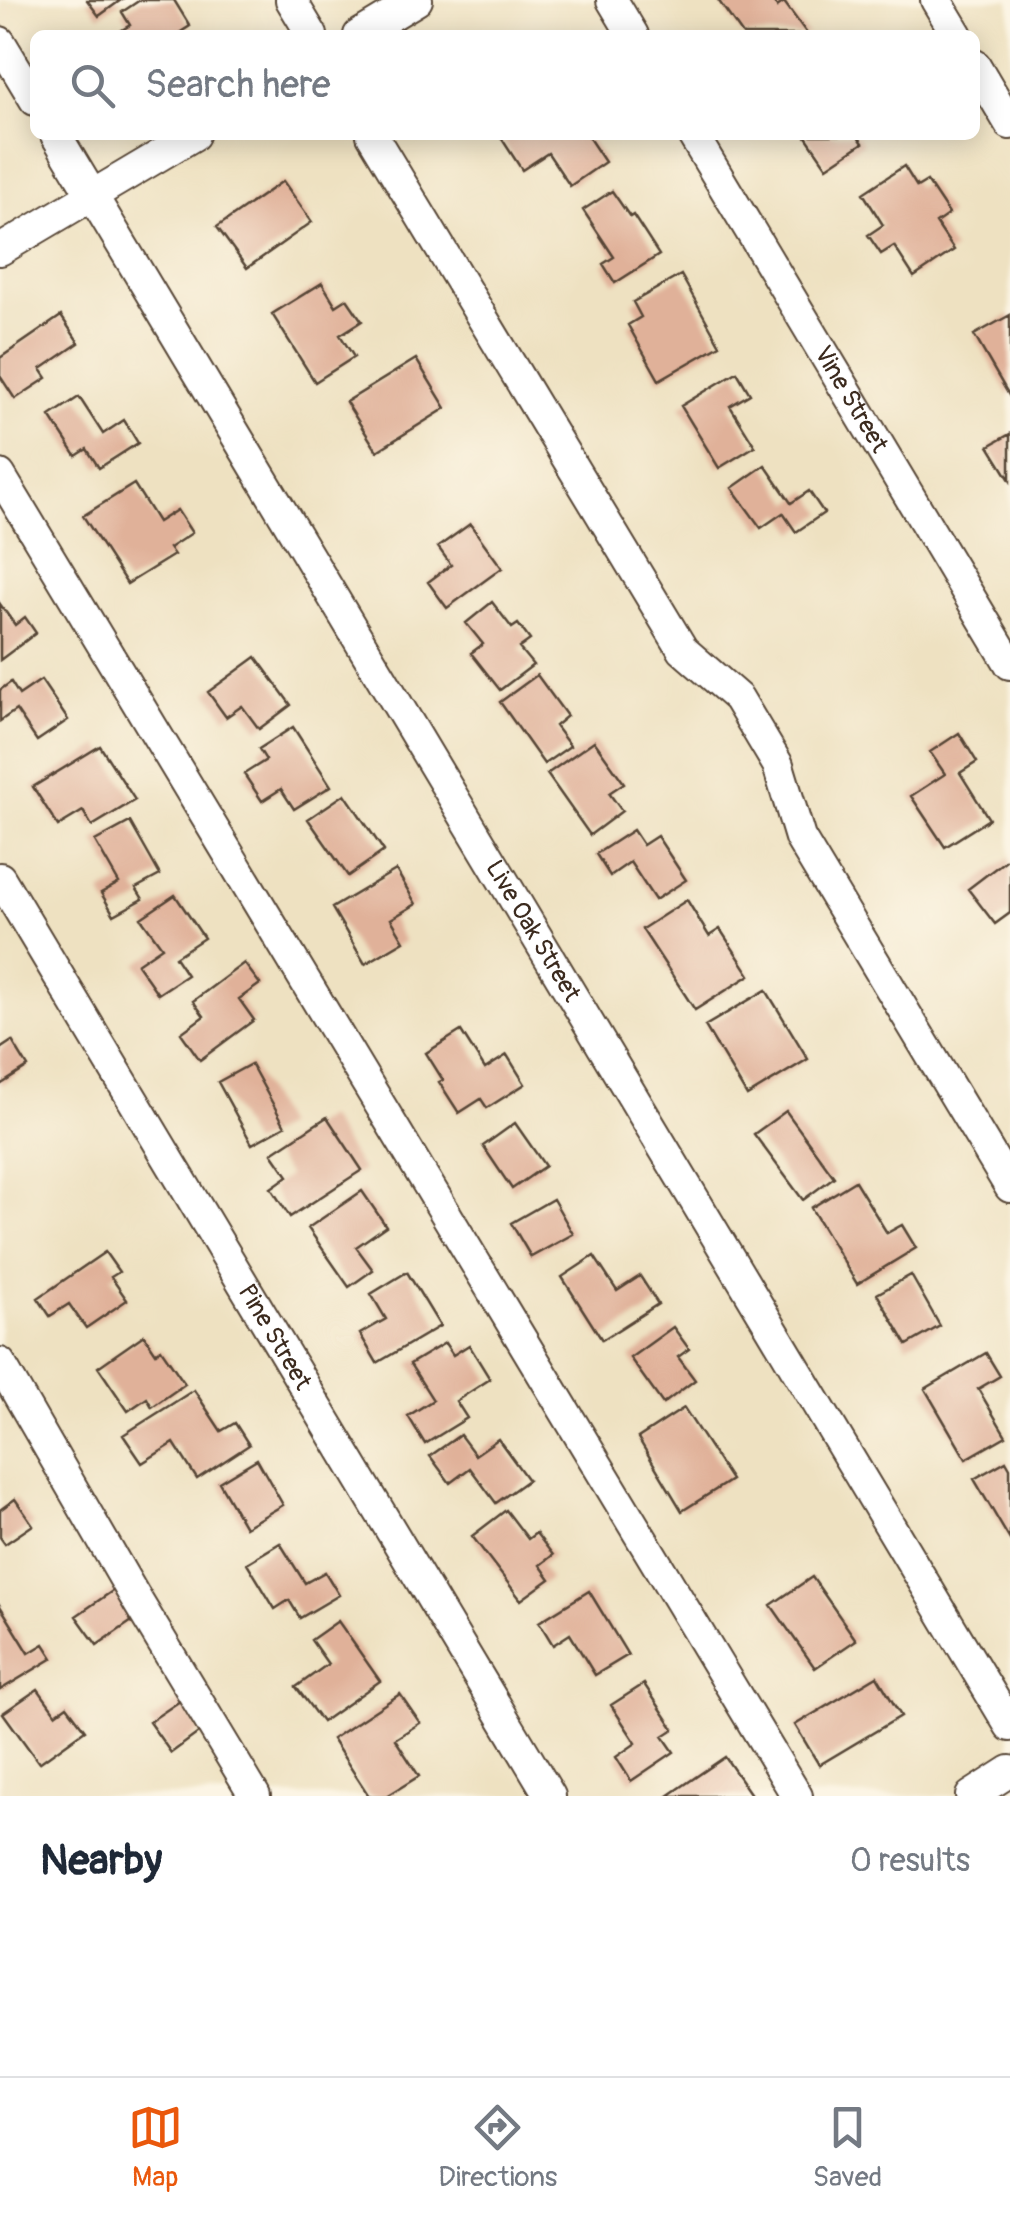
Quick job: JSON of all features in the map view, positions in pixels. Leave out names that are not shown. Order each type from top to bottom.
[{"type":"street","points":[[291,0],[309,30]]},
{"type":"street","points":[[367,30],[417,0]]},
{"type":"street","points":[[612,0],[629,30]]},
{"type":"street","points":[[936,0],[954,30]]},
{"type":"street","points":[[0,42],[30,92]]},
{"type":"street","points":[[980,73],[1010,124]]},
{"type":"street","name":"Live Oak Street","points":[[59,140],[1010,1726]]},
{"type":"street","points":[[0,250],[186,140]]},
{"type":"street","points":[[375,140],[682,650],[738,698],[778,765],[800,838],[1010,1188]]},
{"type":"street","name":"Vine Street","points":[[696,140],[1010,664]]},
{"type":"street","points":[[0,475],[797,1796]]},
{"type":"street","name":"Pine Street","points":[[0,878],[550,1796]]},
{"type":"street","points":[[0,1363],[254,1796]]},
{"type":"street","points":[[971,1796],[1010,1772]]},
{"type":"building","points":[[87,0],[121,0],[99,16]]},
{"type":"building","points":[[140,0],[174,0],[190,26],[184,30],[122,30],[130,25],[122,12]]},
{"type":"building","points":[[718,0],[772,0],[777,7],[784,2],[804,30],[739,30]]},
{"type":"building","points":[[503,140],[590,140],[605,162],[570,186],[548,153],[522,170]]},
{"type":"building","points":[[808,140],[863,143],[827,167]]},
{"type":"building","points":[[904,166],[917,187],[927,181],[949,214],[936,223],[954,250],[914,277],[894,246],[881,254],[868,235],[883,225],[863,193]]},
{"type":"building","points":[[283,181],[312,222],[247,268],[217,227]]},
{"type":"building","points":[[612,191],[659,255],[615,283],[603,264],[614,257],[583,210]]},
{"type":"building","points":[[681,275],[720,345],[659,380],[628,325],[641,317],[633,302]]},
{"type":"building","points":[[322,283],[336,306],[347,299],[362,321],[340,335],[354,357],[315,382],[272,314]]},
{"type":"building","points":[[1010,315],[1010,397],[974,335]]},
{"type":"building","points":[[61,316],[79,343],[41,369],[47,378],[15,399],[0,376],[0,358]]},
{"type":"building","points":[[416,359],[446,408],[377,451],[346,402]]},
{"type":"building","points":[[737,372],[750,394],[730,406],[755,446],[719,468],[681,406]]},
{"type":"building","points":[[79,397],[103,434],[124,420],[138,443],[99,468],[87,449],[76,456],[50,416]]},
{"type":"building","points":[[1010,434],[1010,480],[989,446]]},
{"type":"building","points":[[765,465],[791,503],[809,491],[824,513],[796,532],[783,513],[761,528],[732,488]]},
{"type":"building","points":[[134,484],[158,522],[177,510],[192,533],[169,548],[174,555],[127,584],[83,516]]},
{"type":"building","points":[[470,524],[502,568],[447,608],[428,582],[451,565],[438,547]]},
{"type":"building","points":[[492,602],[512,628],[518,624],[530,640],[519,648],[533,665],[500,690],[471,653],[483,644],[466,623]]},
{"type":"building","points":[[0,604],[15,625],[25,617],[36,633],[0,660]]},
{"type":"building","points":[[256,657],[291,705],[259,729],[242,706],[226,717],[208,692]]},
{"type":"building","points":[[537,675],[567,716],[555,726],[570,746],[544,764],[500,702]]},
{"type":"building","points":[[41,680],[68,720],[37,741],[16,710],[0,721],[0,690],[11,682],[19,695]]},
{"type":"building","points":[[293,727],[331,786],[294,809],[281,789],[262,801],[244,774],[266,760],[259,749]]},
{"type":"building","points":[[959,733],[977,762],[960,773],[989,819],[945,847],[911,796],[945,774],[930,752]]},
{"type":"building","points":[[594,741],[624,783],[609,793],[622,811],[590,835],[547,774]]},
{"type":"building","points":[[100,746],[135,800],[92,826],[83,811],[58,826],[33,787]]},
{"type":"building","points":[[345,794],[384,851],[348,876],[308,819]]},
{"type":"building","points":[[130,822],[160,875],[136,888],[143,899],[114,915],[101,893],[119,883],[95,841]]},
{"type":"building","points":[[633,830],[643,845],[657,836],[686,880],[655,900],[630,862],[610,876],[596,854]]},
{"type":"building","points":[[1010,857],[1010,913],[995,924],[968,889]]},
{"type":"building","points":[[396,870],[416,904],[391,919],[404,941],[365,964],[332,908]]},
{"type":"building","points":[[175,895],[204,938],[175,957],[187,975],[158,994],[137,964],[162,947],[141,918]]},
{"type":"building","points":[[687,900],[709,936],[720,929],[750,975],[695,1010],[642,929]]},
{"type":"building","points":[[244,963],[260,984],[239,999],[254,1020],[200,1060],[181,1033],[204,1016],[193,1001]]},
{"type":"building","points":[[766,990],[808,1059],[747,1096],[705,1026]]},
{"type":"building","points":[[461,1031],[485,1069],[507,1055],[525,1084],[487,1108],[481,1099],[459,1113],[426,1053]]},
{"type":"building","points":[[12,1041],[28,1067],[0,1085],[0,1049]]},
{"type":"building","points":[[251,1064],[285,1126],[252,1144],[218,1082]]},
{"type":"building","points":[[786,1111],[834,1177],[803,1200],[754,1134]]},
{"type":"building","points":[[327,1117],[362,1170],[290,1217],[271,1188],[288,1176],[272,1153]]},
{"type":"building","points":[[515,1123],[545,1166],[512,1189],[483,1146]]},
{"type":"building","points":[[855,1181],[887,1233],[902,1225],[916,1248],[857,1284],[811,1208]]},
{"type":"building","points":[[362,1191],[386,1226],[356,1247],[373,1270],[349,1287],[308,1228]]},
{"type":"building","points":[[553,1199],[573,1234],[531,1257],[511,1223]]},
{"type":"building","points":[[105,1252],[119,1272],[111,1277],[127,1300],[86,1328],[69,1304],[50,1316],[38,1298]]},
{"type":"building","points":[[594,1256],[617,1291],[640,1276],[658,1304],[602,1340],[562,1277]]},
{"type":"building","points":[[407,1272],[440,1326],[377,1363],[360,1334],[386,1319],[371,1294]]},
{"type":"building","points":[[911,1275],[940,1326],[907,1345],[877,1294]]},
{"type":"building","points":[[673,1327],[689,1349],[678,1357],[695,1380],[663,1404],[630,1358]]},
{"type":"building","points":[[144,1335],[156,1353],[161,1349],[185,1384],[152,1407],[147,1398],[128,1411],[98,1367]]},
{"type":"building","points":[[445,1343],[453,1355],[469,1345],[490,1379],[456,1401],[467,1418],[425,1444],[408,1416],[433,1400],[410,1364]]},
{"type":"building","points":[[986,1353],[1000,1376],[978,1389],[1006,1436],[966,1459],[925,1389]]},
{"type":"building","points":[[194,1390],[221,1431],[235,1423],[249,1445],[197,1479],[174,1443],[142,1463],[123,1435]]},
{"type":"building","points":[[684,1408],[731,1480],[682,1511],[638,1438]]},
{"type":"building","points":[[460,1435],[475,1455],[498,1439],[528,1480],[496,1503],[470,1468],[450,1483],[430,1456]]},
{"type":"building","points":[[257,1459],[283,1505],[245,1527],[219,1482]]},
{"type":"building","points":[[1006,1461],[1010,1468],[1010,1540],[974,1479]]},
{"type":"building","points":[[15,1499],[33,1525],[5,1544],[0,1537],[0,1510]]},
{"type":"building","points":[[506,1510],[528,1539],[536,1533],[553,1555],[540,1565],[550,1579],[521,1600],[472,1536]]},
{"type":"building","points":[[280,1543],[305,1583],[325,1572],[339,1595],[300,1618],[289,1600],[275,1609],[247,1563]]},
{"type":"building","points":[[812,1577],[856,1640],[815,1668],[771,1605]]},
{"type":"building","points":[[114,1590],[135,1619],[97,1645],[76,1616]]},
{"type":"building","points":[[589,1591],[628,1655],[595,1675],[570,1634],[553,1645],[539,1622]]},
{"type":"building","points":[[0,1606],[29,1653],[44,1644],[53,1658],[0,1690]]},
{"type":"building","points":[[338,1621],[380,1681],[322,1722],[296,1687],[328,1664],[311,1640]]},
{"type":"building","points":[[877,1676],[901,1716],[819,1765],[795,1725]]},
{"type":"building","points":[[644,1684],[674,1729],[663,1736],[674,1752],[631,1781],[616,1757],[636,1743],[611,1705]]},
{"type":"building","points":[[38,1689],[56,1714],[67,1706],[85,1730],[39,1763],[3,1713]]},
{"type":"building","points":[[400,1694],[420,1723],[395,1739],[419,1776],[387,1796],[369,1796],[332,1739]]},
{"type":"building","points":[[180,1701],[201,1731],[171,1753],[149,1722]]},
{"type":"building","points":[[725,1757],[752,1796],[668,1796]]}]
